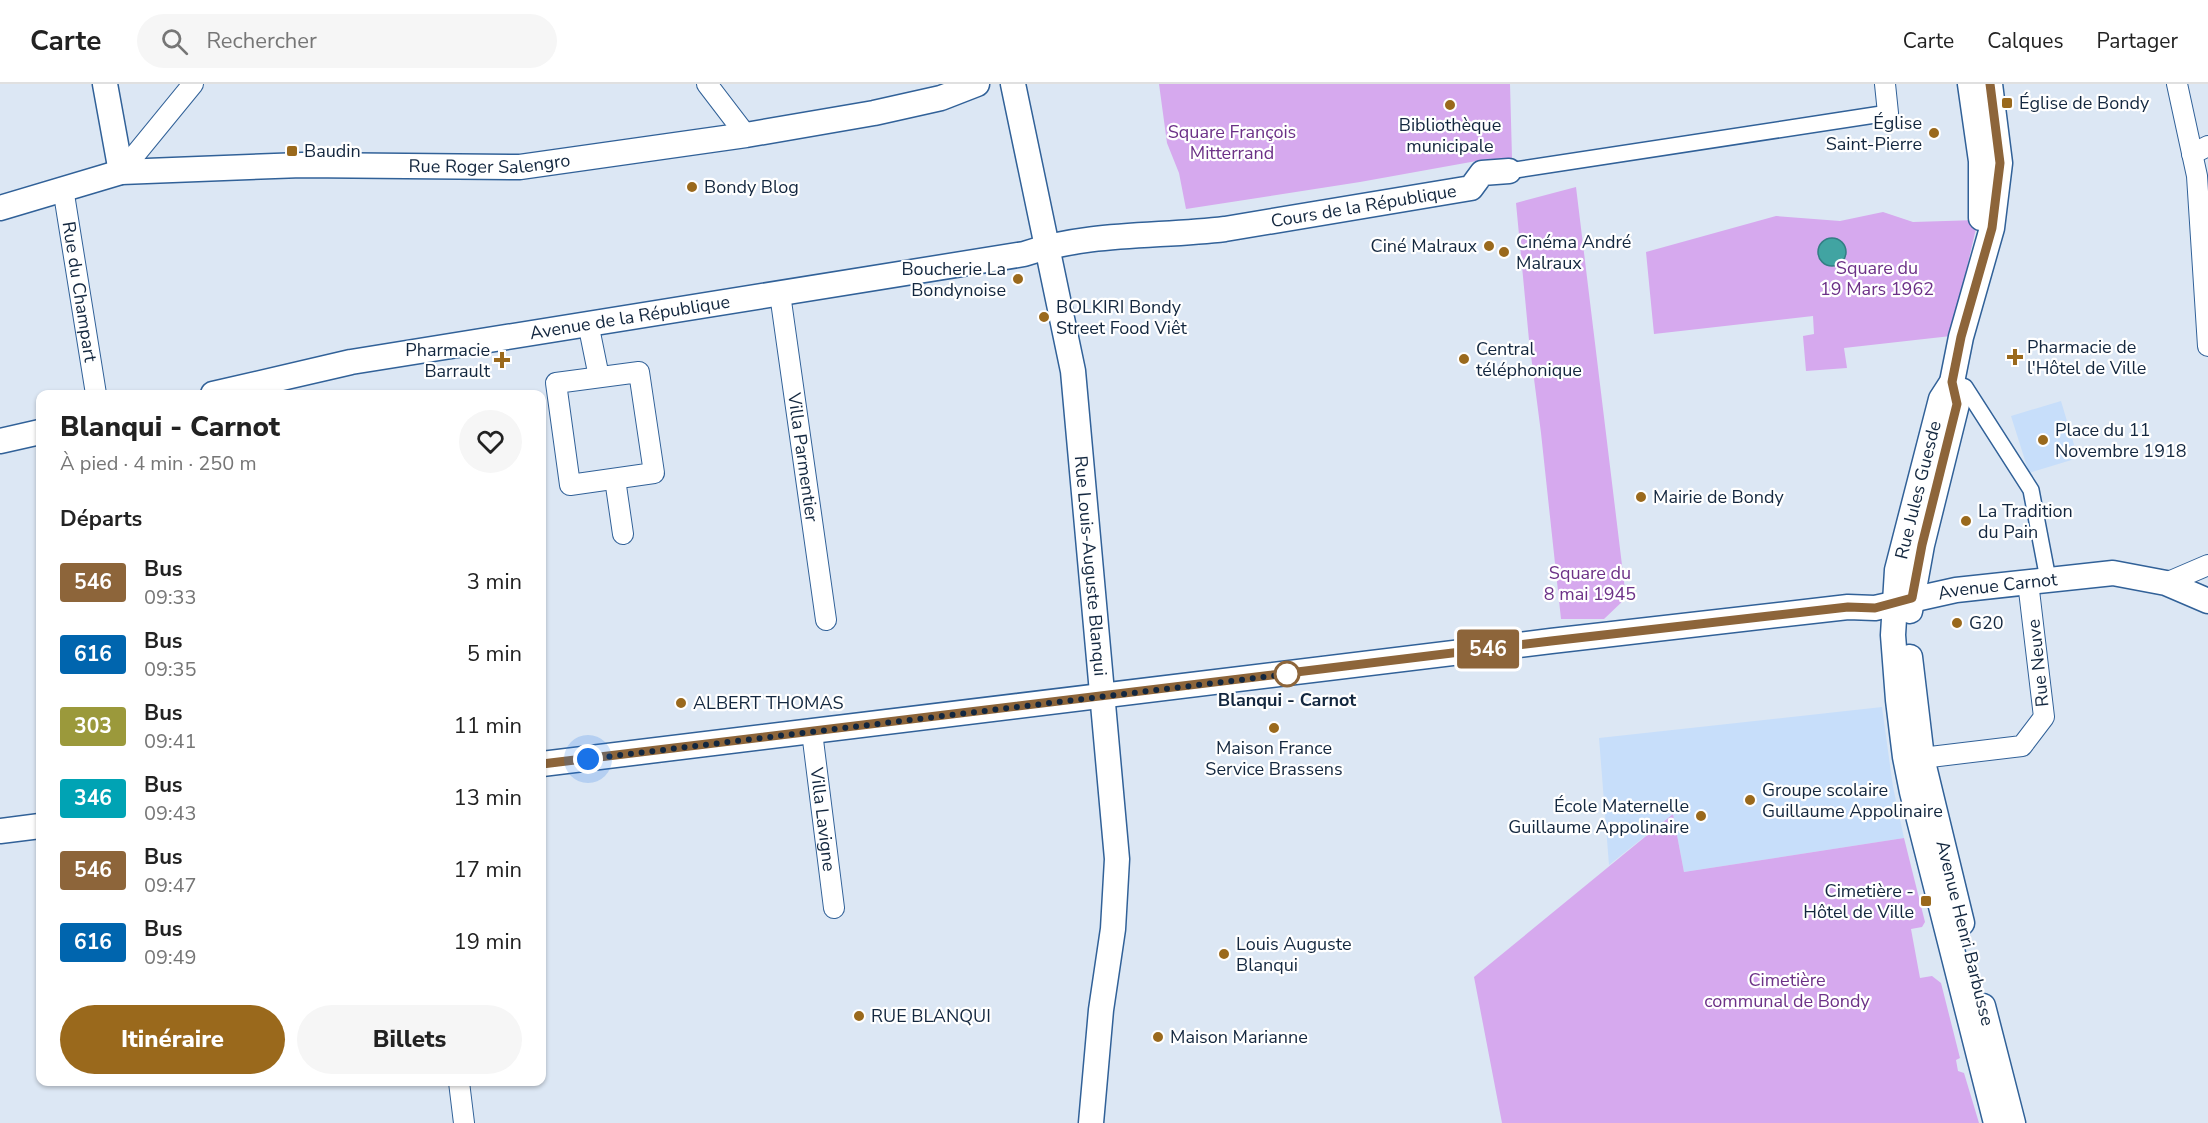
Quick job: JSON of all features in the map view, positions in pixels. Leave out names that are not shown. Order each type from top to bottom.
[{"type":"street","points":[[105,84],[121,172]]},
{"type":"street","points":[[121,172],[194,84]]},
{"type":"street","points":[[707,84],[746,135]]},
{"type":"street","name":"Rue Roger Salengro","points":[[0,208],[121,172],[302,165],[520,167],[746,135],[897,108],[941,98],[977,84]]},
{"type":"street","name":"Rue Louis-Auguste Blanqui","points":[[1013,84],[1073,371],[1117,859],[1113,929],[1101,1010],[1091,1123]]},
{"type":"street","points":[[1885,84],[1888,113]]},
{"type":"street","name":"Rue Jules Guesde","points":[[1970,84],[1981,161],[1982,232],[1975,289]]},
{"type":"street","name":"Rue Jules Guesde","points":[[1903,600],[1922,545],[1957,404],[1952,382],[1961,337],[1992,228],[2000,163],[1990,84]]},
{"type":"street","points":[[2177,84],[2200,150],[2197,176],[2208,346]]},
{"type":"street","name":"Cours de la République","points":[[1047,246],[1158,233],[1186,234],[1225,229],[1471,188],[1482,173],[1509,171],[1888,113]]},
{"type":"street","name":"Rue du Champart","points":[[63,188],[95,390]]},
{"type":"street","name":"Avenue de la République","points":[[230,390],[351,362],[1024,254],[1047,246]]},
{"type":"street","name":"Villa Parmentier","points":[[780,294],[826,620]]},
{"type":"street","points":[[588,323],[599,377]]},
{"type":"street","points":[[639,372],[654,473],[570,485],[556,383],[599,377],[639,372]]},
{"type":"street","points":[[1952,382],[1965,387],[2031,490],[2038,580]]},
{"type":"street","points":[[0,441],[36,433]]},
{"type":"street","points":[[615,479],[623,534]]},
{"type":"street","points":[[2166,583],[2208,566]]},
{"type":"street","name":"Avenue Carnot","points":[[546,764],[1591,637],[1848,607],[1875,608],[1903,600],[2038,580],[2113,573],[2166,583],[2208,601]]},
{"type":"street","name":"Rue Neuve","points":[[1922,758],[2022,746],[2044,717],[2038,580]]},
{"type":"street","name":"Avenue Henri Barbusse","points":[[1903,600],[1922,758],[2013,1123]]},
{"type":"street","name":"Avenue Henri Barbusse","points":[[1903,600],[1893,635],[1905,757],[1932,876],[1996,1123]]},
{"type":"street","name":"Villa Lavigne","points":[[812,732],[834,908]]},
{"type":"street","points":[[0,831],[36,826]]},
{"type":"street","points":[[459,1086],[464,1123]]},
{"type":"shaded area","points":[[1832,238],[1842,242],[1846,252],[1842,262],[1832,266],[1822,262],[1818,252],[1822,242]]},
{"type":"shaded area","points":[[2061,401],[2078,458],[2029,473],[2011,416]]},
{"type":"shaded area","name":"Groupe scolaire Guillaume Appolinaire","points":[[1882,707],[1893,787],[1904,838],[1684,872],[1673,814],[1609,865],[1599,738]]},
{"type":"green space","name":"Square François Mitterrand","points":[[1159,84],[1510,84],[1512,158],[1482,160],[1186,209],[1179,173],[1167,143]]},
{"type":"green space","name":"Square du 8 mai 1945","points":[[1576,187],[1626,598],[1604,619],[1561,619],[1529,340],[1516,203]]},
{"type":"green space","name":"Square du 19 Mars 1962","points":[[1883,212],[1913,222],[1978,220],[1951,336],[1844,348],[1847,368],[1806,371],[1803,336],[1814,334],[1813,316],[1654,334],[1646,252],[1776,216],[1840,221]]},
{"type":"green space","name":"Cimetière communal de Bondy","points":[[1673,814],[1684,872],[1904,838],[1925,922],[1922,927],[1911,929],[1920,978],[1932,976],[1941,983],[1960,1058],[1956,1060],[1958,1071],[1964,1073],[1979,1123],[1502,1123],[1474,977]]},
{"type":"bus line","name":"546","points":[[546,764],[1551,641],[1848,607],[1875,608],[1912,598],[1922,545],[1957,404],[1952,382],[1961,337],[1992,228],[2000,163],[1990,84]]},
{"type":"place","name":"Église de Bondy","points":[[2007,103]]},
{"type":"place","name":"Bibliothèque municipale","points":[[1450,105]]},
{"type":"place","name":"Église Saint-Pierre","points":[[1934,133]]},
{"type":"place","name":"Baudin","points":[[292,151]]},
{"type":"place","name":"Bondy Blog","points":[[692,187]]},
{"type":"place","name":"Ciné Malraux","points":[[1489,246]]},
{"type":"place","name":"Cinéma André Malraux","points":[[1504,252]]},
{"type":"place","name":"Boucherie La Bondynoise","points":[[1018,279]]},
{"type":"place","name":"BOLKIRI Bondy Street Food Viêt","points":[[1044,317]]},
{"type":"place","name":"Pharmacie de l'Hôtel de Ville","points":[[2015,357]]},
{"type":"place","name":"Central téléphonique","points":[[1464,359]]},
{"type":"place","name":"Pharmacie Barrault","points":[[502,360]]},
{"type":"place","name":"Place du 11 Novembre 1918","points":[[2043,440]]},
{"type":"place","name":"Mairie de Bondy","points":[[1641,497]]},
{"type":"place","name":"La Tradition du Pain","points":[[1966,521]]},
{"type":"place","name":"G20","points":[[1957,623]]},
{"type":"place","name":"Blanqui - Carnot","points":[[1287,674]]},
{"type":"place","name":"ALBERT THOMAS","points":[[681,703]]},
{"type":"place","name":"Maison France Service Brassens","points":[[1274,728]]},
{"type":"place","name":"Groupe scolaire Guillaume Appolinaire","points":[[1750,800]]},
{"type":"place","name":"École Maternelle Guillaume Appolinaire","points":[[1701,816]]},
{"type":"place","name":"Cimetière - Hôtel de Ville","points":[[1926,901]]},
{"type":"place","name":"Louis Auguste Blanqui","points":[[1224,954]]},
{"type":"place","name":"RUE BLANQUI","points":[[859,1016]]},
{"type":"place","name":"Maison Marianne","points":[[1158,1037]]},
{"type":"route","points":[[588,759],[1297,673],[1287,674]]}]
